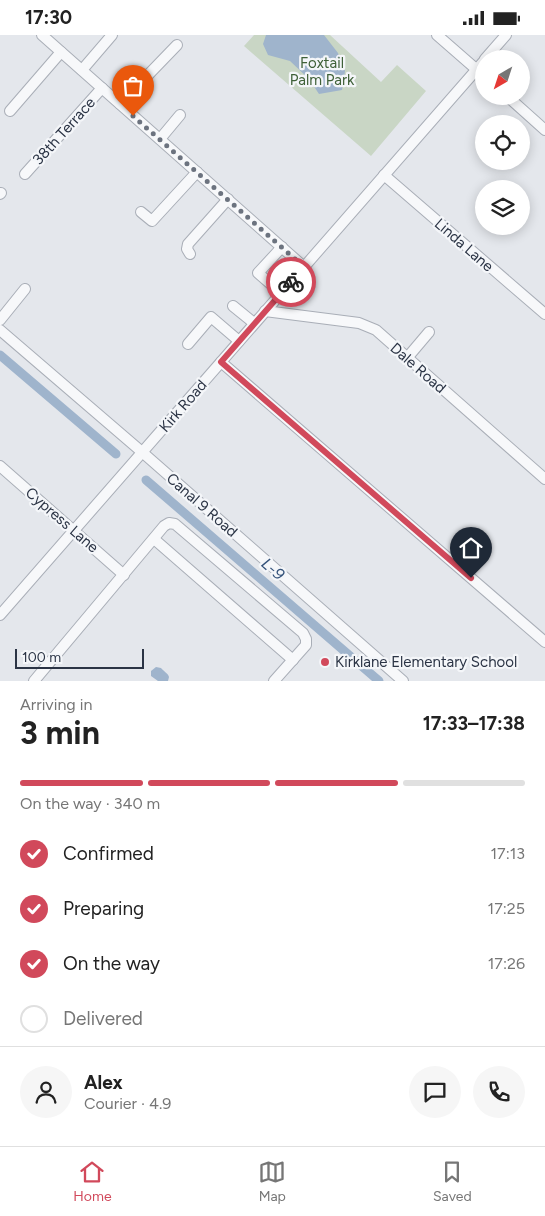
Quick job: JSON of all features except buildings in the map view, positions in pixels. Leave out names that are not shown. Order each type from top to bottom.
[{"type":"street","points":[[44,35],[304,267]]},
{"type":"street","points":[[82,70],[112,35]]},
{"type":"street","points":[[437,35],[475,69]]},
{"type":"street","name":"Kirk Road","points":[[493,50],[506,35]]},
{"type":"street","points":[[120,104],[177,45]]},
{"type":"street","points":[[10,111],[61,52]]},
{"type":"street","name":"Kirk Road","points":[[0,615],[384,175],[475,78]]},
{"type":"street","name":"38th Terrace","points":[[25,174],[102,88]]},
{"type":"street","points":[[517,105],[545,130]]},
{"type":"street","points":[[160,139],[180,115]]},
{"type":"street","points":[[141,212],[152,221],[196,172]]},
{"type":"street","name":"Linda Lane","points":[[384,175],[545,314]]},
{"type":"street","points":[[190,254],[187,249],[188,244],[228,199]]},
{"type":"street","points":[[281,293],[258,273],[282,247]]},
{"type":"street","points":[[0,320],[25,289]]},
{"type":"street","points":[[233,306],[254,323]]},
{"type":"street","name":"Dale Road","points":[[265,311],[359,323],[376,331],[545,479]]},
{"type":"street","points":[[188,344],[211,317],[239,341]]},
{"type":"street","name":"Canal 9 Road","points":[[0,330],[403,681]]},
{"type":"street","points":[[407,358],[429,333]]},
{"type":"street","points":[[221,362],[545,642]]},
{"type":"street","name":"Cypress Lane","points":[[0,466],[124,575]]},
{"type":"street","points":[[34,681],[164,527],[170,523],[176,524],[303,633],[306,645],[274,681]]},
{"type":"street","points":[[154,539],[292,660]]},
{"type":"green space","name":"Foxtail Palm Park","points":[[254,35],[330,35],[381,82],[397,65],[426,91],[371,156],[244,46]]},
{"type":"water","points":[[266,35],[324,35],[338,53],[345,71],[342,90],[319,94],[309,79],[290,61],[268,55],[263,44]]},
{"type":"water","points":[[156,667],[161,668],[168,674],[168,681],[158,681],[151,676],[151,671]]},
{"type":"waterway","name":"L-9","points":[[0,355],[116,454]]},
{"type":"waterway","name":"L-9","points":[[146,480],[379,681]]},
{"type":"way so far","points":[[133,116],[304,267],[291,282]]},
{"type":"place","name":"Kirklane Elementary School","points":[[325,662]]},
{"type":"route","points":[[291,282],[221,362],[471,578]]}]
